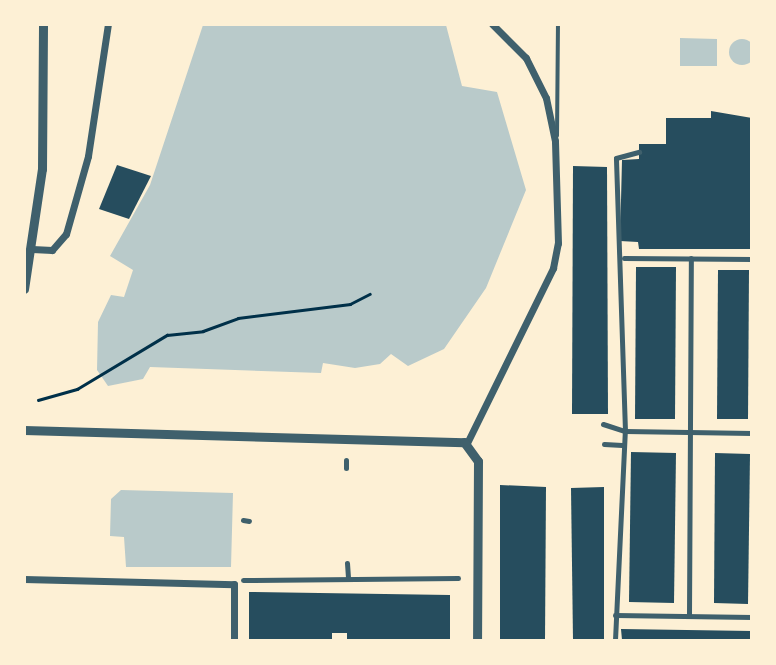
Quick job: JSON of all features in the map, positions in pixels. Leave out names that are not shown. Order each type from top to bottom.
[{"type":"street","points":[[24,289],[36,226],[43,24]]},
{"type":"street","points":[[32,249],[52,250],[66,234],[88,156],[108,24]]},
{"type":"street","points":[[467,443],[553,268],[555,141],[537,75],[492,24]]},
{"type":"street","points":[[615,640],[622,445],[625,431],[624,258],[615,236],[616,158],[639,152]]},
{"type":"street","points":[[24,221],[36,226]]},
{"type":"street","points":[[624,258],[751,259]]},
{"type":"street","points":[[688,616],[691,258]]},
{"type":"street","points":[[603,424],[625,431],[751,433]]},
{"type":"street","points":[[24,430],[467,443]]},
{"type":"street","points":[[467,443],[478,461],[477,640]]},
{"type":"street","points":[[604,444],[622,445]]},
{"type":"street","points":[[346,460],[346,468]]},
{"type":"street","points":[[347,563],[348,579]]},
{"type":"street","points":[[243,580],[458,578]]},
{"type":"street","points":[[24,579],[234,584],[234,640]]},
{"type":"street","points":[[615,615],[751,617]]},
{"type":"lane","points":[[555,141],[558,24]]},
{"type":"path","points":[[38,400],[77,389],[126,355],[167,335],[203,331],[238,318],[350,304],[370,294]]},
{"type":"shaded area","points":[[203,25],[446,25],[462,86],[497,92],[526,190],[486,288],[444,349],[408,366],[391,354],[380,364],[355,368],[323,363],[321,373],[150,367],[143,379],[108,386],[97,370],[98,322],[111,295],[124,297],[133,270],[110,256],[150,185]]},
{"type":"shaded area","points":[[680,38],[717,39],[717,66],[680,66]]},
{"type":"shaded area","points":[[742,39],[751,43],[755,52],[751,61],[742,65],[733,61],[729,52],[733,43]]},
{"type":"shaded area","points":[[121,490],[233,493],[231,567],[126,567],[124,537],[110,536],[111,499]]},
{"type":"building","points":[[711,111],[752,118],[752,249],[639,249],[638,242],[620,241],[622,160],[639,159],[639,144],[666,144],[666,118],[711,118]]},
{"type":"building","points":[[117,165],[151,176],[129,219],[99,209]]},
{"type":"building","points":[[573,166],[607,167],[608,414],[572,414]]},
{"type":"building","points":[[636,267],[676,267],[675,419],[635,419]]},
{"type":"building","points":[[718,270],[749,270],[748,419],[717,419]]},
{"type":"building","points":[[631,452],[676,453],[674,603],[629,602]]},
{"type":"building","points":[[715,453],[750,454],[748,604],[714,603]]},
{"type":"building","points":[[500,485],[546,487],[545,640],[500,640]]},
{"type":"building","points":[[604,487],[604,640],[573,640],[571,488]]},
{"type":"building","points":[[249,592],[450,595],[450,640],[347,640],[347,633],[332,633],[332,640],[249,640]]},
{"type":"building","points":[[621,629],[752,631],[752,640],[622,640]]}]
